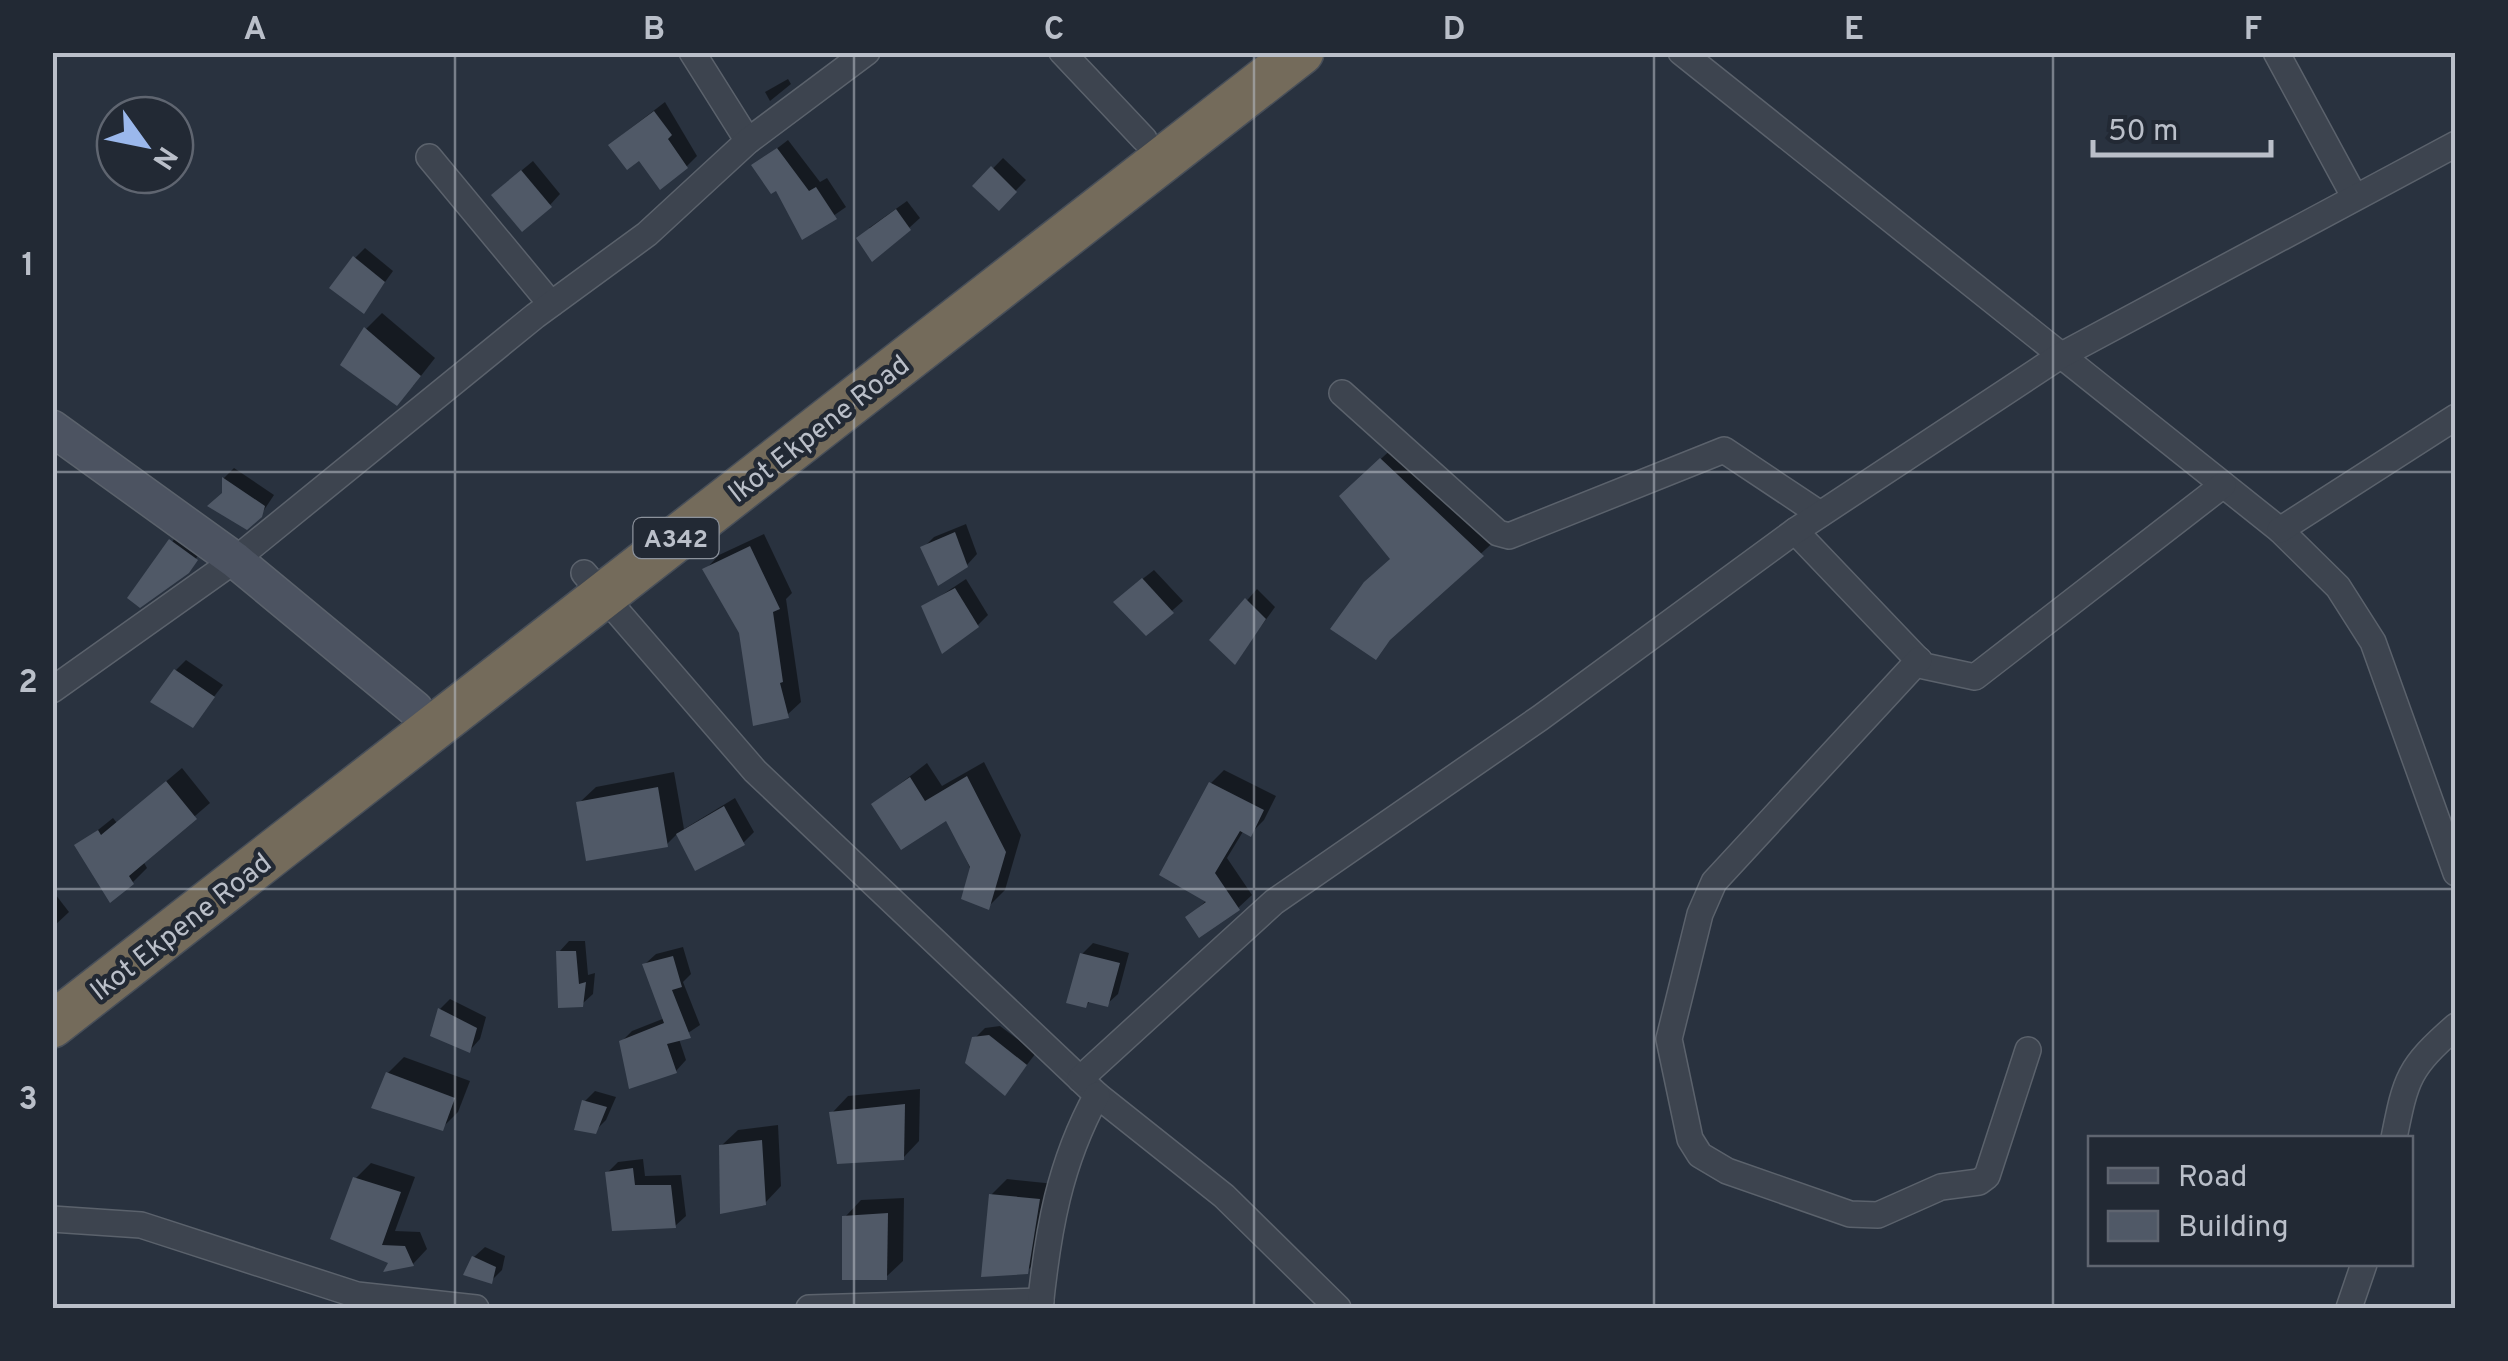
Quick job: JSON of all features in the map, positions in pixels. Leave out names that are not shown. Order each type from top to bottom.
[{"type":"highway","name":"Ikot Ekpene Road","points":[[52,1025],[592,584],[1256,52]]},
{"type":"highway","name":"Ikot Ekpene Road","points":[[52,990],[415,710],[592,584],[1301,52]]},
{"type":"street","points":[[692,52],[748,142]]},
{"type":"street","points":[[52,690],[234,560],[551,304],[647,234],[748,142],[867,52]]},
{"type":"street","points":[[1062,52],[1144,139]]},
{"type":"street","points":[[1681,52],[2280,530],[2338,588],[2373,642],[2456,872]]},
{"type":"street","points":[[2276,52],[2354,196]]},
{"type":"street","points":[[810,1308],[1040,1305],[1051,1216],[1088,1087],[1274,902],[1540,718],[1820,514],[2060,356],[2456,144]]},
{"type":"street","points":[[430,157],[551,304]]},
{"type":"street","points":[[1342,393],[1498,533],[1508,536],[1724,450],[1820,514]]},
{"type":"street","points":[[2280,530],[2456,417]]},
{"type":"street","points":[[52,428],[234,560],[415,710]]},
{"type":"street","points":[[1796,531],[1924,666],[1975,677],[2223,484]]},
{"type":"street","points":[[592,584],[754,771],[1088,1087],[1224,1196],[1338,1308]]},
{"type":"street","points":[[1918,660],[1714,882],[1700,914],[1669,1040],[1690,1139],[1700,1155],[1727,1171],[1850,1214],[1878,1215],[1941,1187],[1979,1182],[1987,1176],[2028,1050]]},
{"type":"street","points":[[2394,1136],[2404,1088],[2417,1060],[2456,1026]]},
{"type":"street","points":[[52,1219],[141,1224],[357,1295],[476,1308]]},
{"type":"street","points":[[2348,1308],[2363,1266]]},
{"type":"building","points":[[654,111],[672,135],[668,139],[688,168],[660,190],[639,161],[627,170],[608,145]]},
{"type":"building","points":[[777,148],[809,191],[816,187],[837,219],[802,240],[776,191],[771,194],[751,165]]},
{"type":"building","points":[[991,166],[1017,192],[999,211],[972,186]]},
{"type":"building","points":[[521,170],[552,207],[522,232],[491,195]]},
{"type":"building","points":[[896,209],[911,230],[872,262],[856,238]]},
{"type":"building","points":[[353,256],[385,282],[364,314],[329,288]]},
{"type":"building","points":[[364,327],[421,376],[397,406],[340,365]]},
{"type":"building","points":[[1380,458],[1484,556],[1390,640],[1376,660],[1330,629],[1364,582],[1390,559],[1339,496]]},
{"type":"building","points":[[222,477],[265,506],[262,517],[247,530],[207,506],[222,493]]},
{"type":"building","points":[[955,532],[968,567],[938,586],[920,547]]},
{"type":"building","points":[[169,539],[198,560],[189,573],[140,608],[127,598]]},
{"type":"building","points":[[750,546],[780,609],[773,612],[783,682],[780,683],[789,718],[753,726],[739,633],[702,569]]},
{"type":"building","points":[[1142,578],[1174,613],[1146,636],[1113,602]]},
{"type":"building","points":[[955,588],[979,627],[942,654],[921,606]]},
{"type":"building","points":[[1245,598],[1266,619],[1235,665],[1209,640]]},
{"type":"building","points":[[174,669],[215,697],[193,728],[150,702]]},
{"type":"building","points":[[967,776],[1006,852],[989,910],[961,899],[970,867],[946,821],[901,850],[871,804],[910,777],[925,801]]},
{"type":"building","points":[[166,781],[197,819],[129,876],[134,884],[110,903],[74,845],[98,830],[101,835]]},
{"type":"building","points":[[1209,782],[1264,810],[1251,837],[1240,831],[1215,873],[1240,910],[1199,938],[1185,917],[1206,902],[1159,875]]},
{"type":"building","points":[[658,787],[668,847],[586,861],[576,802]]},
{"type":"building","points":[[724,806],[745,845],[695,871],[676,834]]},
{"type":"building","points":[[556,951],[576,951],[579,984],[586,982],[583,1007],[558,1008]]},
{"type":"building","points":[[1080,953],[1120,963],[1108,1007],[1088,1002],[1086,1008],[1066,1003]]},
{"type":"building","points":[[673,956],[682,987],[672,990],[691,1038],[667,1044],[677,1073],[629,1089],[619,1041],[664,1023],[642,964]]},
{"type":"building","points":[[438,1008],[477,1028],[470,1053],[430,1036]]},
{"type":"building","points":[[989,1035],[1027,1065],[1005,1096],[965,1063],[972,1037]]},
{"type":"building","points":[[386,1072],[455,1098],[443,1131],[371,1108]]},
{"type":"building","points":[[582,1100],[607,1107],[596,1134],[574,1130]]},
{"type":"building","points":[[905,1104],[904,1160],[837,1164],[829,1112]]},
{"type":"building","points":[[762,1140],[766,1205],[720,1214],[719,1145]]},
{"type":"building","points":[[633,1168],[635,1185],[671,1185],[676,1228],[612,1231],[605,1172]]},
{"type":"building","points":[[353,1177],[401,1192],[382,1245],[405,1246],[414,1266],[383,1272],[388,1263],[330,1239]]},
{"type":"building","points":[[989,1194],[1040,1199],[1028,1274],[981,1277]]},
{"type":"building","points":[[888,1213],[887,1280],[842,1280],[842,1216]]},
{"type":"building","points":[[472,1256],[496,1267],[492,1284],[463,1275]]}]
